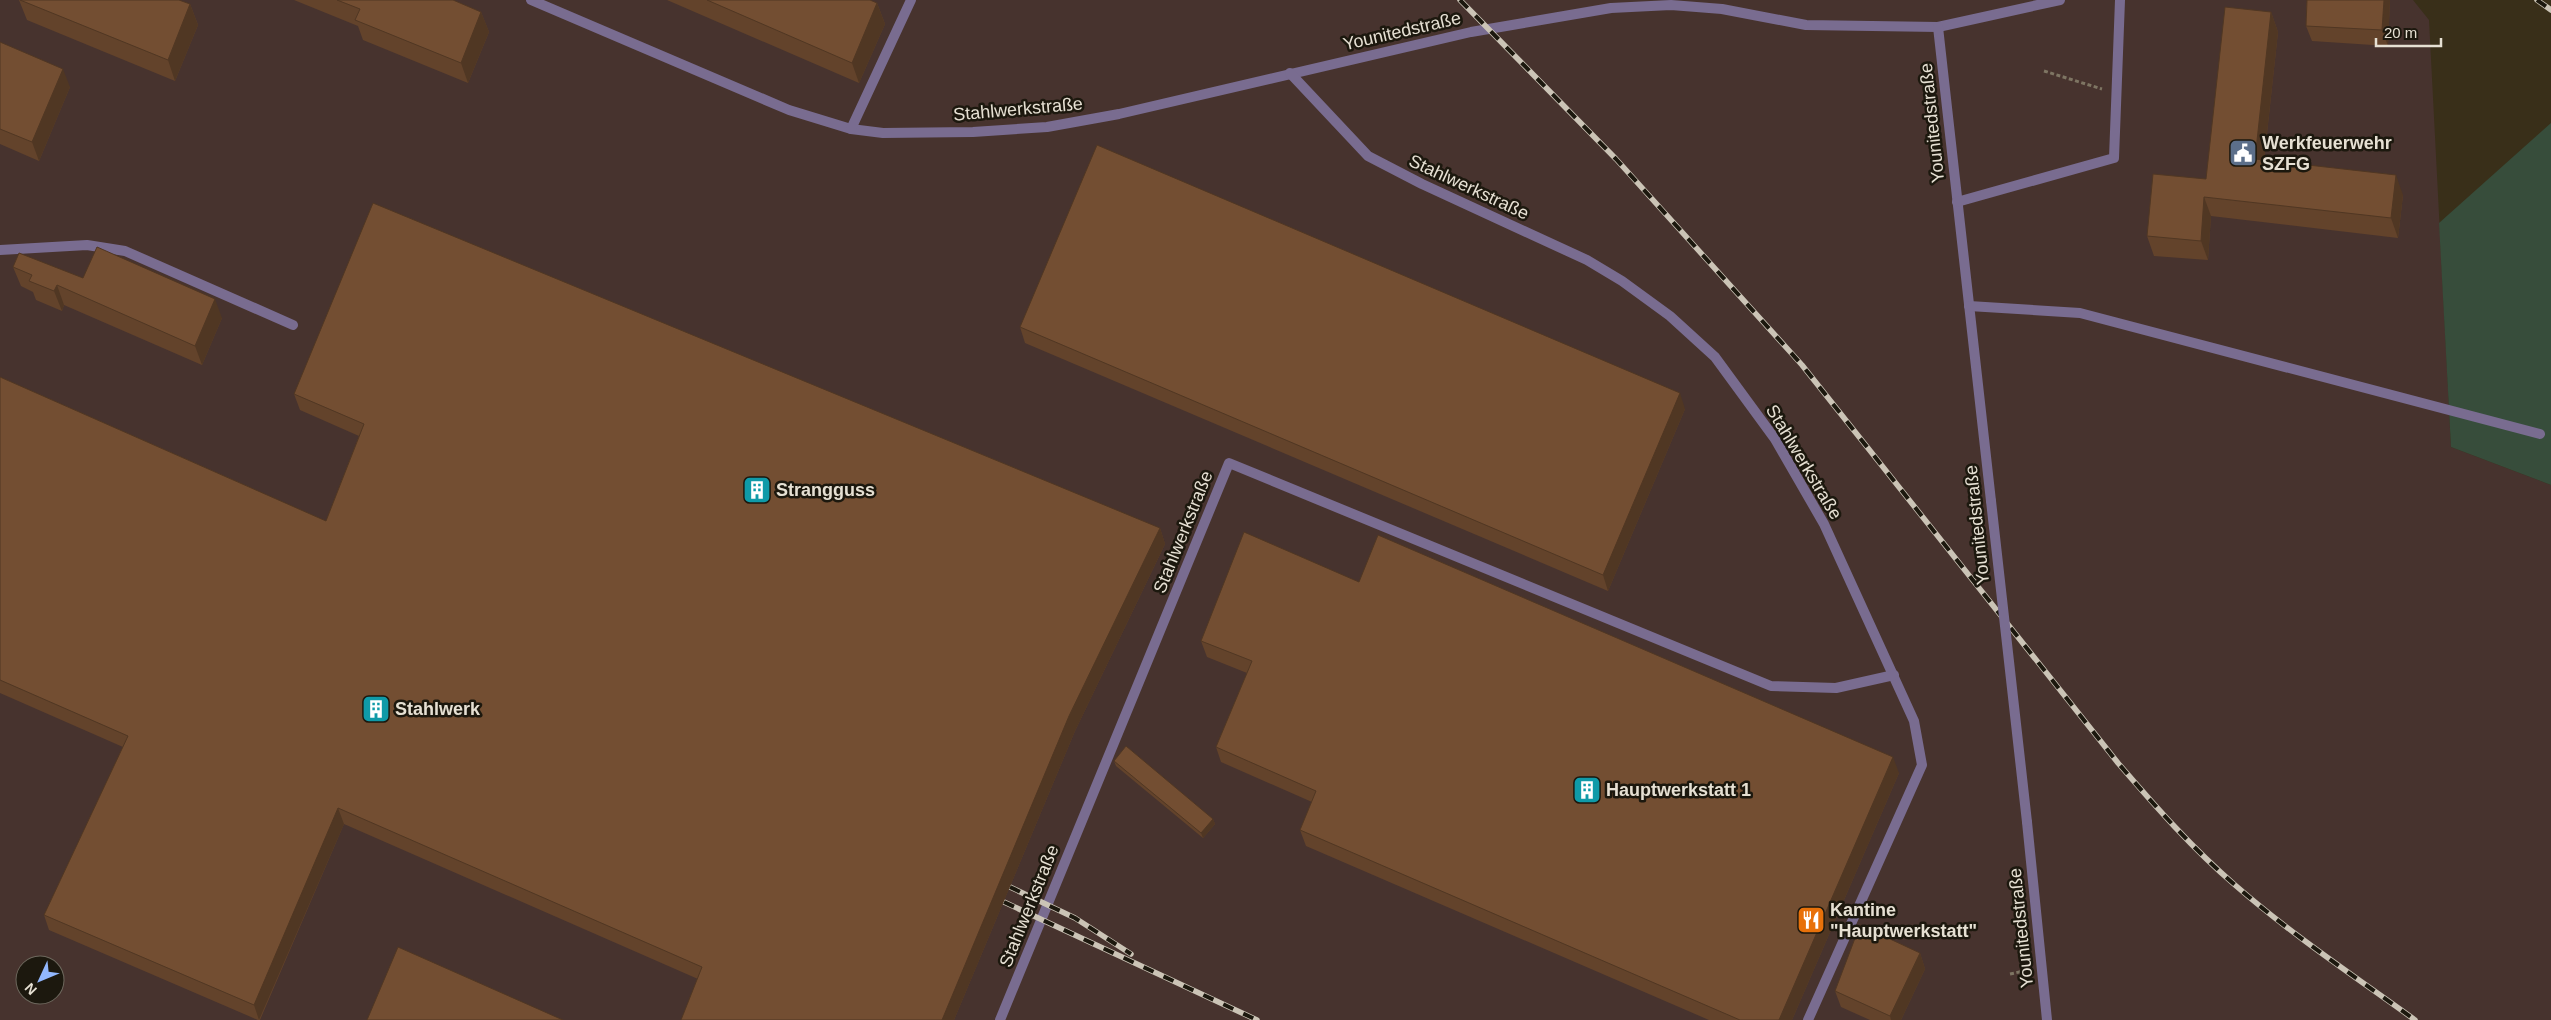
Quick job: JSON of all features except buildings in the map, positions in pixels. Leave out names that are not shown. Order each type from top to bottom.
[{"type":"lane","points":[[851,128],[911,0]]},
{"type":"lane","name":"Younitedstraße","points":[[1290,73],[1471,32],[1611,8],[1671,5],[1722,9],[1806,25],[1938,27],[2060,0]]},
{"type":"lane","points":[[1957,202],[2114,158],[2120,0]]},
{"type":"lane","name":"Stahlwerkstraße","points":[[538,1],[789,110],[851,128],[883,133],[973,132],[1047,127],[1119,114],[1290,73],[1368,156],[1422,184],[1587,260],[1622,281],[1670,316],[1715,357],[1775,439],[1824,524],[1914,721],[1922,765],[1808,1020]]},
{"type":"lane","name":"Younitedstraße","points":[[1938,27],[2027,822],[2047,1020]]},
{"type":"lane","points":[[0,250],[88,245],[125,251],[293,325]]},
{"type":"lane","points":[[1969,306],[2080,312],[2540,434]]},
{"type":"lane","name":"Stahlwerkstraße","points":[[1000,1020],[1229,463],[1771,686],[1836,688],[1894,675]]},
{"type":"path","points":[[2044,71],[2117,94]]},
{"type":"path","points":[[2010,974],[2024,971]]},
{"type":"shaded area","points":[[0,0],[2413,0],[2429,20],[2451,447],[2551,485],[2551,1020],[0,1020]]},
{"type":"green space","points":[[2551,123],[2551,485],[2451,447],[2439,223]]},
{"type":"railway","points":[[1460,0],[1616,159],[1802,365],[2118,763],[2174,826],[2219,871],[2278,921],[2415,1020]]},
{"type":"railway","points":[[2537,0],[2551,10]]},
{"type":"railway","points":[[1010,887],[1075,918],[1131,954]]},
{"type":"railway","points":[[1004,902],[1257,1020]]},
{"type":"place","name":"Werkfeuerwehr SZFG","points":[[2243,153]]},
{"type":"place","name":"Strangguss","points":[[757,490]]},
{"type":"place","name":"Stahlwerk","points":[[376,709]]},
{"type":"place","name":"Hauptwerkstatt 1","points":[[1587,790]]},
{"type":"place","name":"Kantine \"Hauptwerkstatt\"","points":[[1811,920]]}]
